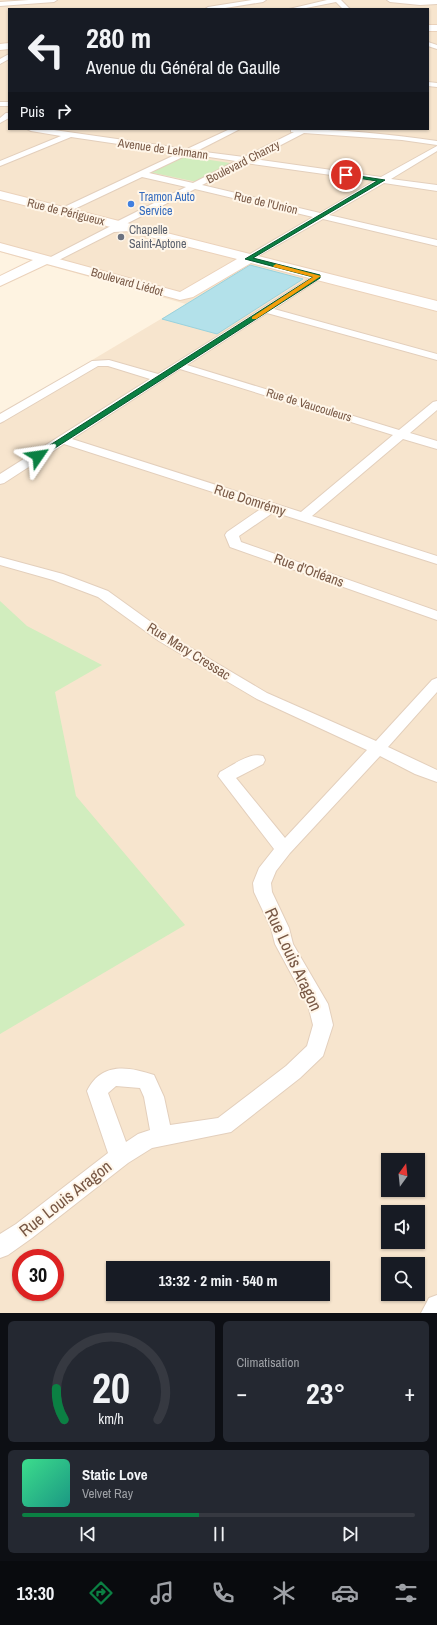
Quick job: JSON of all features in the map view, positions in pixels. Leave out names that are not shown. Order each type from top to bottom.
[{"type":"main road","name":"Rue de Périgueux","points":[[0,195],[437,306]]},
{"type":"main road","name":"Boulevard Liédot","points":[[0,247],[180,296],[188,294],[248,259]]},
{"type":"main road","name":"Boulevard Chanzy","points":[[0,282],[46,259]]},
{"type":"main road","points":[[415,301],[437,300]]},
{"type":"street","points":[[0,4],[54,0]]},
{"type":"street","points":[[214,8],[263,0]]},
{"type":"street","points":[[322,0],[334,1],[345,8]]},
{"type":"street","points":[[390,0],[422,3],[437,2]]},
{"type":"street","points":[[297,8],[334,1]]},
{"type":"street","points":[[422,3],[437,8]]},
{"type":"street","points":[[1,67],[8,57]]},
{"type":"street","name":"Avenue de Lehmann","points":[[38,130],[437,188]]},
{"type":"street","points":[[0,164],[82,130]]},
{"type":"street","points":[[63,211],[234,130]]},
{"type":"street","points":[[311,130],[437,142]]},
{"type":"street","name":"Boulevard Chanzy","points":[[46,259],[106,229],[111,224],[195,186],[311,130]]},
{"type":"street","points":[[402,138],[437,136]]},
{"type":"street","points":[[248,259],[437,148]]},
{"type":"street","name":"Rue de l'Union","points":[[142,174],[437,243]]},
{"type":"street","name":"Boulevard Chanzy","points":[[46,259],[112,229],[141,231]]},
{"type":"street","points":[[0,480],[180,366],[318,276]]},
{"type":"street","points":[[266,310],[437,357]]},
{"type":"street","points":[[0,419],[96,363],[109,362],[160,378]]},
{"type":"street","name":"Rue de Vaucouleurs","points":[[180,366],[437,445]]},
{"type":"street","points":[[303,517],[437,404]]},
{"type":"street","name":"Rue Domrémy","points":[[64,440],[437,560]]},
{"type":"street","name":"Rue d'Orléans","points":[[272,507],[232,535],[235,544],[437,616]]},
{"type":"street","name":"Rue Mary Cressac","points":[[0,561],[58,577],[103,594],[164,638],[262,696],[437,776]]},
{"type":"street","name":"Rue Louis Aragon","points":[[0,1247],[24,1231],[120,1156],[146,1141],[162,1136],[223,1126],[293,1072],[316,1050],[322,1025],[318,1004],[284,944],[280,928],[263,892],[262,883],[268,868],[284,849],[340,791],[377,748],[437,683]]},
{"type":"street","points":[[257,760],[226,776],[284,849]]},
{"type":"street","points":[[120,1156],[97,1091],[111,1077],[147,1081],[154,1097],[162,1136]]},
{"type":"street","points":[[433,1313],[437,1306]]},
{"type":"shaded area","points":[[0,0],[437,0],[437,1313],[0,1313],[0,415],[186,304],[0,252]]},
{"type":"green space","points":[[184,156],[230,163],[232,165],[197,182],[149,172]]},
{"type":"green space","points":[[0,601],[27,626],[102,665],[55,692],[76,796],[185,925],[0,1034]]},
{"type":"water","points":[[250,265],[303,279],[217,334],[162,319]]},
{"type":"slow traffic","points":[[254,318],[318,276],[276,266]]},
{"type":"place","name":"Tramon Auto Service","points":[[131,204]]},
{"type":"place","name":"Chapelle Saint-Aptone","points":[[121,237]]},
{"type":"route","points":[[38,456],[318,276],[248,259],[383,180],[346,175]]}]
